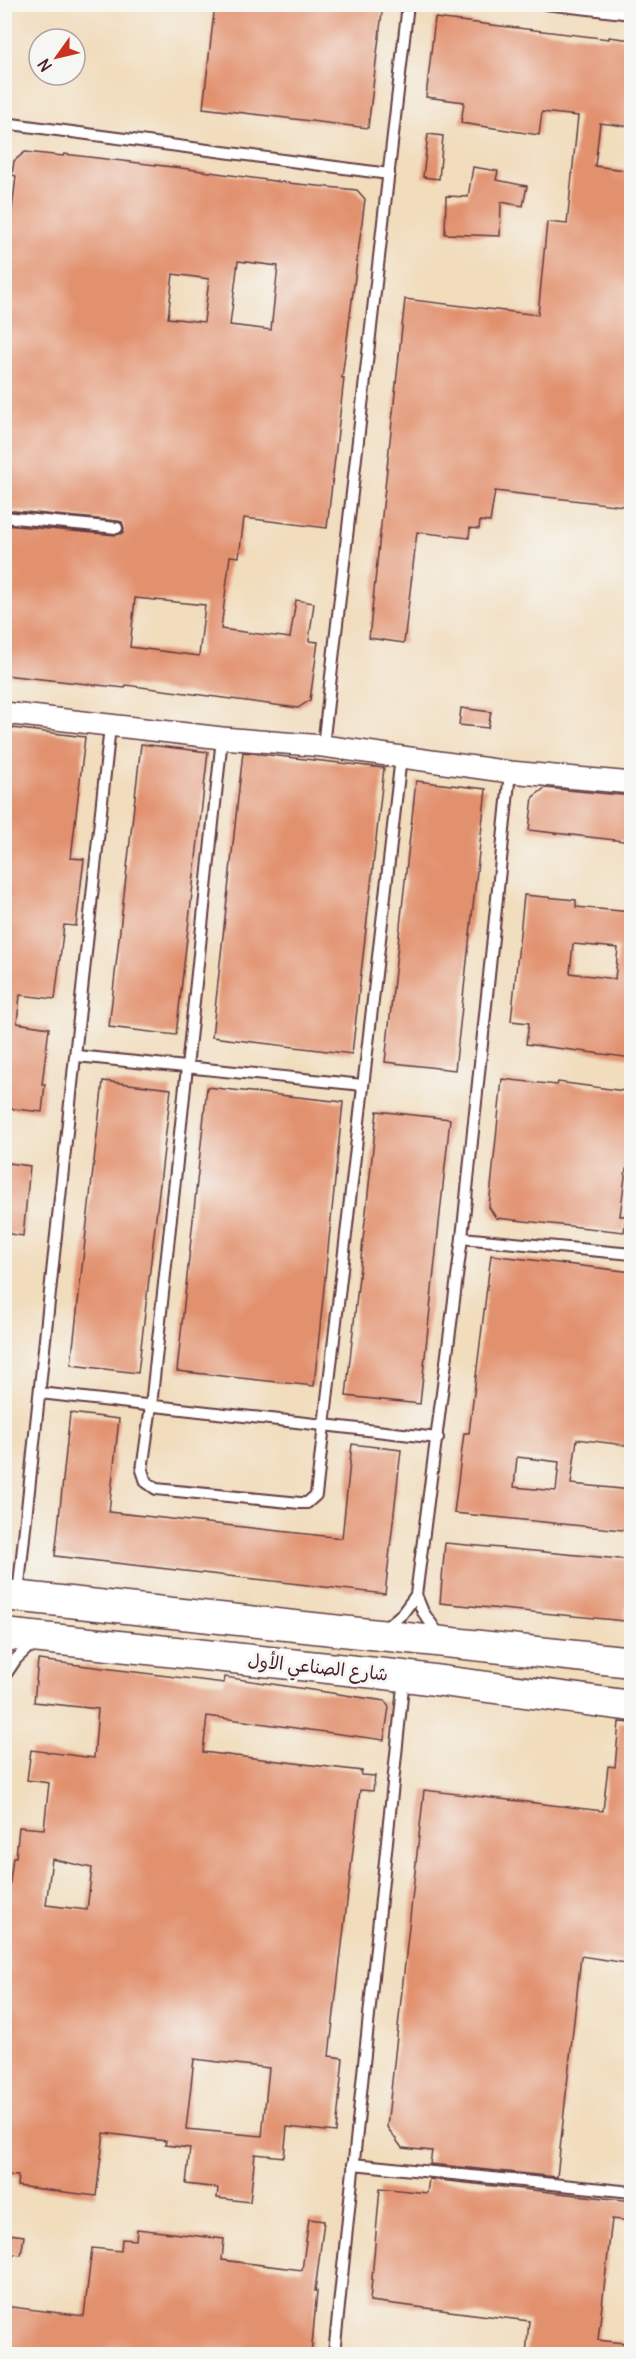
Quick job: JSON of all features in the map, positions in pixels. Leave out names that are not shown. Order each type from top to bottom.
[{"type":"main road","points":[[11,1596],[632,1662]]},
{"type":"main road","name":"شارع الصناعي الأول","points":[[4,1634],[404,1676],[632,1706]]},
{"type":"street","points":[[4,713],[222,738],[323,746],[510,772],[632,783]]},
{"type":"lane","points":[[4,16],[6,4]]},
{"type":"lane","points":[[323,746],[408,4]]},
{"type":"lane","points":[[545,4],[632,14]]},
{"type":"lane","points":[[4,123],[389,174]]},
{"type":"lane","points":[[4,517],[117,528]]},
{"type":"lane","points":[[11,1596],[40,1394],[110,726]]},
{"type":"lane","points":[[222,738],[151,1406],[142,1470],[146,1482],[156,1489],[307,1503],[316,1495],[401,757]]},
{"type":"lane","points":[[373,1634],[402,1614],[416,1595],[462,1238],[510,772]]},
{"type":"lane","points":[[76,1056],[363,1085]]},
{"type":"lane","points":[[462,1238],[632,1254]]},
{"type":"lane","points":[[40,1394],[438,1438]]},
{"type":"lane","points":[[416,1595],[423,1612],[445,1642]]},
{"type":"lane","points":[[4,1677],[23,1651],[40,1638]]},
{"type":"lane","points":[[334,2355],[404,1676]]},
{"type":"lane","points":[[353,2164],[632,2192]]},
{"type":"building","points":[[215,4],[383,4],[368,128],[203,108]]},
{"type":"building","points":[[435,18],[632,40],[632,127],[600,123],[595,166],[632,171],[632,205],[626,253],[632,253],[632,507],[495,491],[490,522],[480,521],[479,529],[470,528],[469,538],[417,532],[404,643],[369,638],[405,299],[538,315],[547,222],[567,224],[578,116],[542,112],[539,135],[461,123],[464,102],[426,97]]},
{"type":"building","points":[[428,134],[443,136],[439,179],[423,177]]},
{"type":"building","points":[[25,152],[63,156],[64,154],[357,190],[365,199],[342,378],[344,378],[327,528],[244,518],[239,557],[230,556],[221,629],[290,638],[296,600],[314,603],[309,641],[318,642],[310,700],[298,708],[126,685],[125,688],[4,675],[4,525],[116,535],[123,533],[124,528],[122,522],[118,521],[4,510],[4,278],[16,176],[12,175],[14,161]],"holes":[[[238,261],[278,266],[271,330],[230,325]],[[173,274],[209,279],[204,322],[168,318]],[[135,598],[205,605],[199,656],[130,647]]]},
{"type":"building","points":[[473,167],[498,171],[496,180],[527,186],[523,206],[501,202],[500,236],[445,234],[446,196],[468,197]]},
{"type":"building","points":[[461,708],[491,712],[488,728],[459,725]]},
{"type":"building","points":[[4,727],[85,737],[71,858],[84,859],[76,926],[64,925],[55,999],[20,995],[17,1023],[49,1028],[42,1084],[45,1084],[42,1112],[6,1108],[9,1091],[4,1090]]},
{"type":"building","points":[[141,744],[208,752],[176,1035],[109,1027]]},
{"type":"building","points":[[243,752],[384,768],[352,1054],[212,1037]]},
{"type":"building","points":[[416,781],[486,789],[455,1070],[385,1062]]},
{"type":"building","points":[[545,788],[632,796],[632,842],[529,830],[533,797]]},
{"type":"building","points":[[524,895],[576,900],[576,907],[632,912],[632,1058],[526,1044],[529,1023],[511,1021]],"holes":[[[573,944],[618,948],[615,979],[570,973]]]},
{"type":"building","points":[[502,1079],[557,1085],[558,1082],[632,1092],[632,1170],[626,1169],[620,1216],[626,1216],[624,1232],[496,1218],[489,1207]]},
{"type":"building","points":[[103,1081],[171,1089],[138,1373],[71,1365]]},
{"type":"building","points":[[207,1087],[343,1102],[314,1386],[177,1371]]},
{"type":"building","points":[[377,1111],[450,1119],[420,1404],[346,1396]]},
{"type":"building","points":[[8,1163],[30,1166],[23,1236],[4,1233],[4,1193]]},
{"type":"building","points":[[491,1255],[632,1272],[632,1446],[577,1439],[571,1484],[632,1490],[632,1531],[454,1513],[464,1433],[469,1433]],"holes":[[[517,1457],[559,1462],[556,1491],[514,1487]]]},
{"type":"building","points":[[70,1413],[119,1419],[109,1512],[342,1538],[352,1444],[401,1450],[385,1594],[55,1556]]},
{"type":"building","points":[[445,1543],[631,1560],[625,1621],[440,1603]]},
{"type":"building","points":[[38,1660],[224,1683],[225,1677],[385,1701],[389,1707],[384,1740],[207,1716],[203,1752],[362,1771],[361,1775],[375,1776],[373,1791],[360,1790],[329,2056],[343,2058],[336,2132],[287,2127],[284,2157],[255,2154],[250,2202],[217,2198],[218,2188],[186,2184],[190,2148],[165,2145],[166,2141],[104,2133],[96,2196],[17,2186],[18,2176],[4,2175],[4,1932],[19,1827],[44,1829],[49,1783],[27,1780],[31,1750],[94,1758],[98,1709],[34,1702]],"holes":[[[52,1859],[92,1868],[87,1910],[46,1905]],[[194,2059],[269,2068],[262,2136],[186,2129]]]},
{"type":"building","points":[[619,1722],[632,1723],[632,1942],[630,1941],[626,1963],[581,1956],[557,2177],[430,2164],[432,2151],[402,2148],[387,2127],[424,1790],[603,1811],[608,1766],[615,1767]]},
{"type":"building","points":[[429,2179],[632,2201],[632,2221],[612,2219],[598,2340],[632,2344],[632,2355],[526,2355],[529,2321],[370,2301],[380,2188],[427,2193]]},
{"type":"building","points":[[309,2219],[324,2221],[315,2291],[317,2291],[311,2355],[4,2355],[4,2306],[84,2316],[92,2248],[121,2251],[122,2239],[136,2240],[137,2229],[224,2239],[222,2260],[302,2270]]},
{"type":"building","points":[[9,2234],[24,2236],[21,2255],[6,2253]]}]
